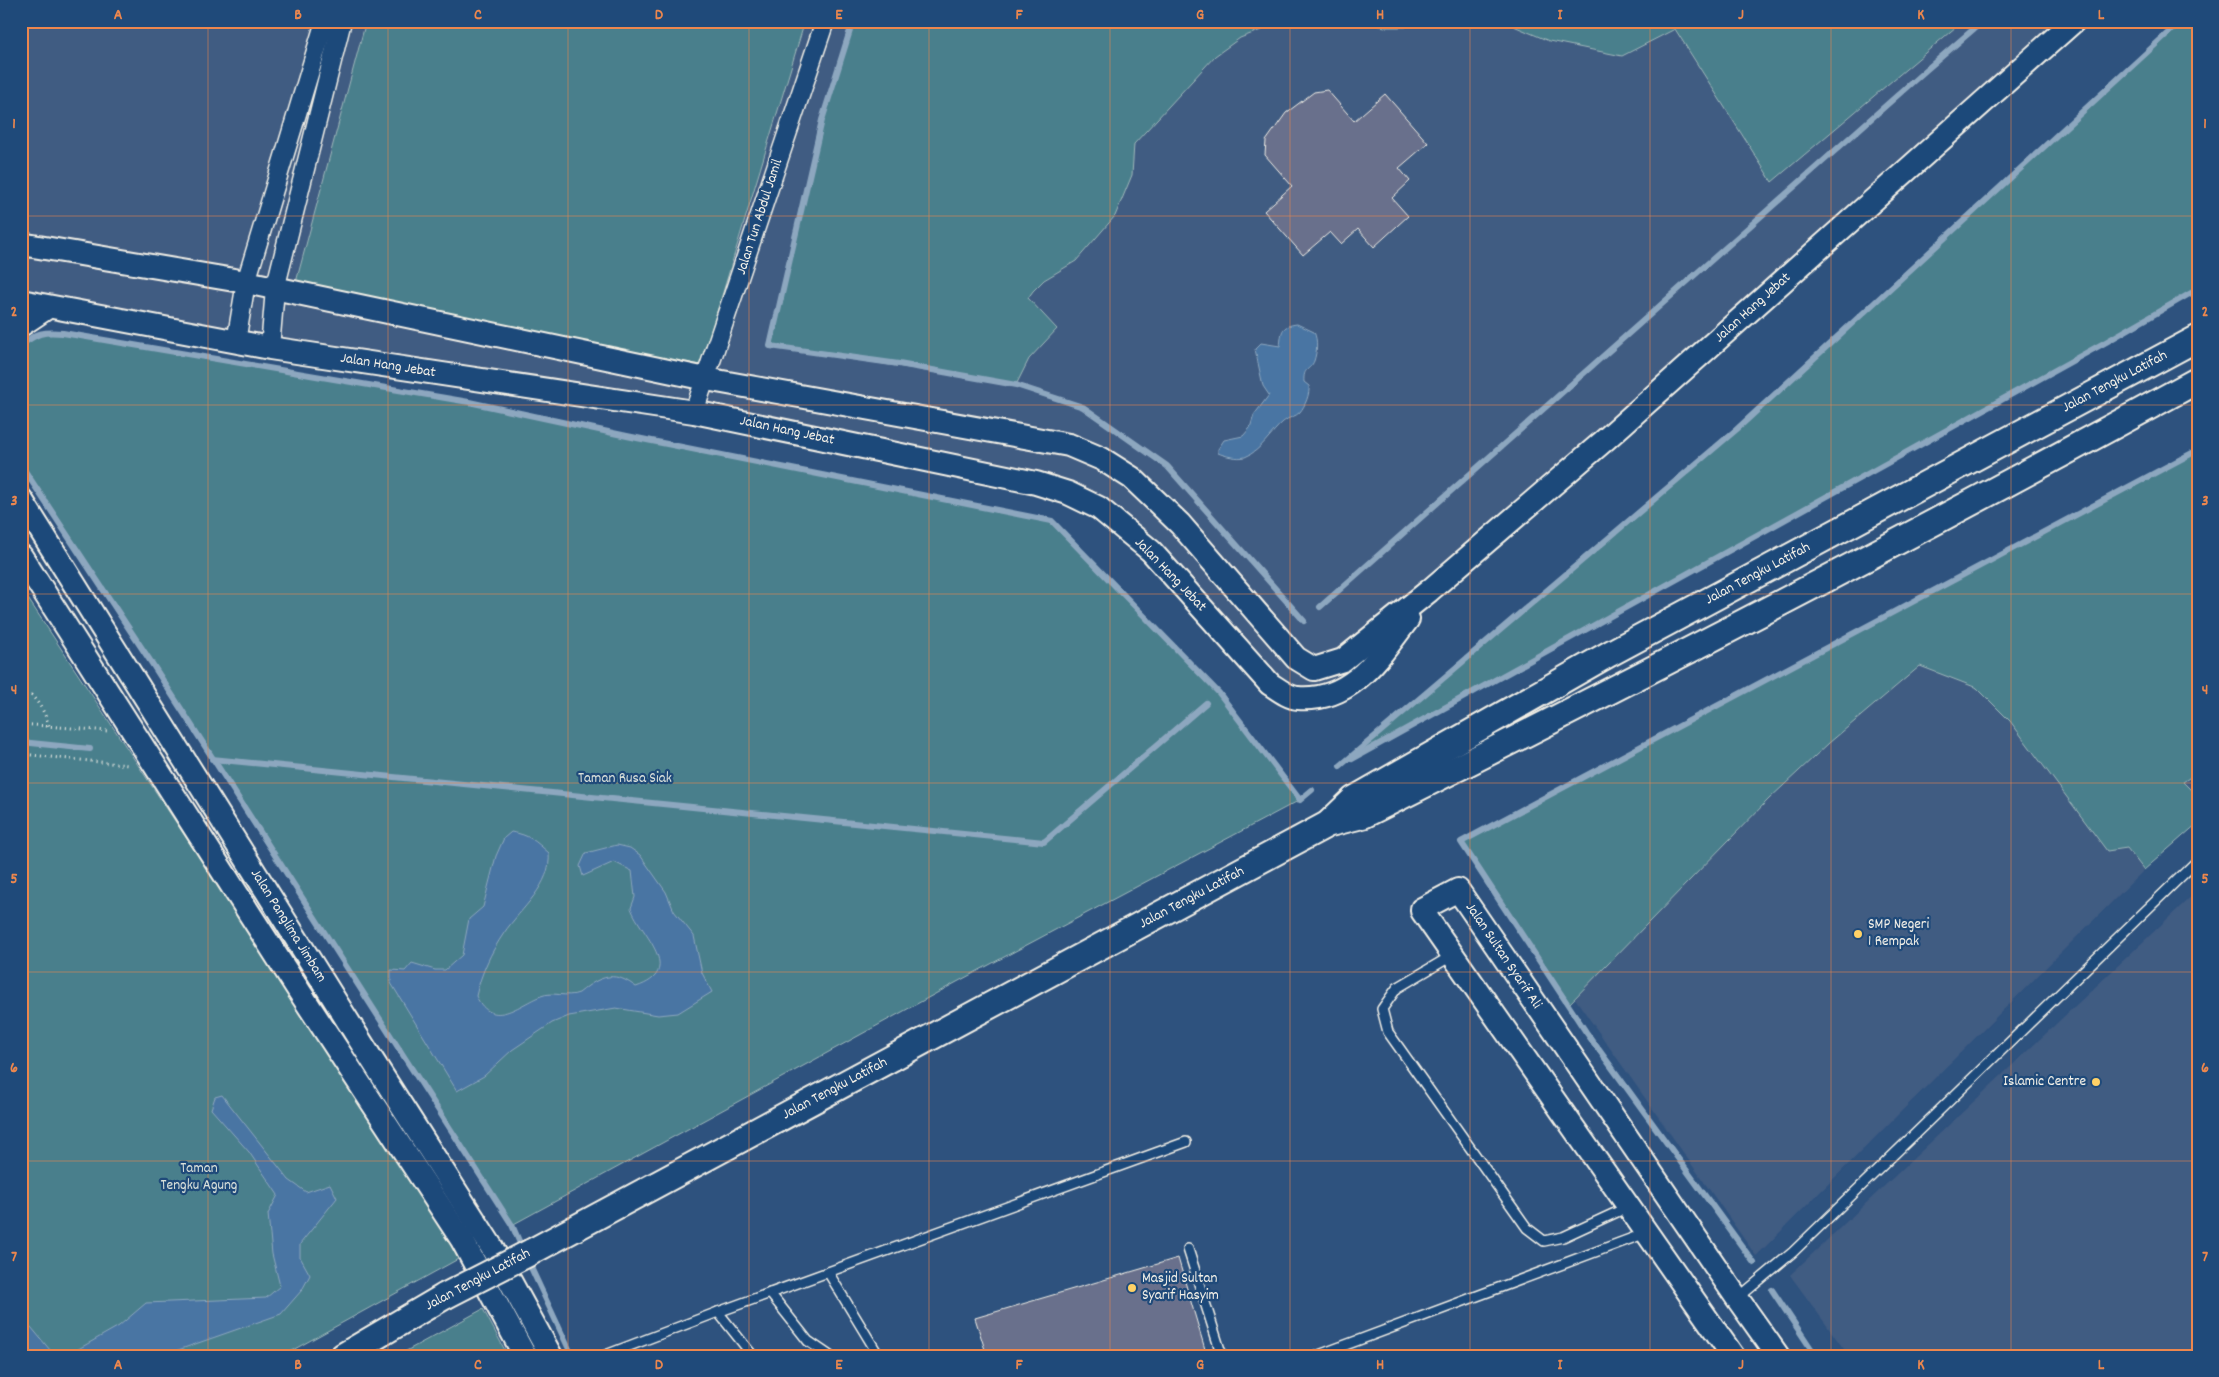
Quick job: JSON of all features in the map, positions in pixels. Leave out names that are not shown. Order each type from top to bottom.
[{"type":"main road","name":"Jalan Tengku Latifah","points":[[1328,824],[1354,799],[1609,654],[2198,338]]},
{"type":"main road","name":"Jalan Tengku Latifah","points":[[343,1356],[445,1296],[531,1252],[1328,824],[1364,815],[1630,682],[1991,494],[2198,380]]},
{"type":"street","points":[[236,342],[246,282],[325,21]]},
{"type":"street","points":[[270,348],[275,289],[342,21]]},
{"type":"street","name":"Jalan Tun Abdul Jamil","points":[[694,412],[825,21]]},
{"type":"street","name":"Jalan Hang Jebat","points":[[21,244],[246,282],[706,379],[1069,445],[1102,459],[1132,478],[1180,524],[1296,658],[1314,669],[1342,660],[1429,592],[1606,439],[2074,21]]},
{"type":"street","name":"Jalan Hang Jebat","points":[[21,301],[270,348],[694,412],[1036,483],[1068,493],[1099,508],[1151,552],[1270,684],[1296,698],[1333,694],[1354,681],[1370,668],[1429,592]]},
{"type":"street","points":[[21,326],[48,307]]},
{"type":"street","name":"Jalan Panglima Jimbam","points":[[21,499],[152,705],[365,1050],[492,1246],[552,1356]]},
{"type":"street","name":"Jalan Panglima Jimbam","points":[[21,556],[188,818],[462,1240],[525,1356]]},
{"type":"street","name":"Jalan Sultan Syarif Ali","points":[[1732,1356],[1422,910],[1457,890],[1778,1356]]},
{"type":"lane","points":[[1737,1298],[1793,1252],[2198,860]]},
{"type":"lane","points":[[1453,955],[1397,988],[1382,1009],[1388,1032],[1527,1228],[1544,1241],[1563,1237],[1628,1207]]},
{"type":"lane","points":[[603,1356],[718,1312],[1186,1142]]},
{"type":"lane","points":[[1316,1356],[1646,1232]]},
{"type":"lane","points":[[1188,1249],[1222,1356]]},
{"type":"lane","points":[[828,1272],[879,1356]]},
{"type":"lane","points":[[770,1293],[808,1341],[830,1356]]},
{"type":"lane","points":[[718,1312],[753,1356]]},
{"type":"path","points":[[21,697],[31,695],[36,700],[42,708],[49,726]]},
{"type":"path","points":[[21,724],[110,731]]},
{"type":"path","points":[[21,754],[132,765],[128,759]]},
{"type":"shaded area","points":[[21,21],[2074,21],[1429,591],[1370,668],[1296,698],[1151,551],[1036,483],[21,301]]},
{"type":"shaded area","points":[[1297,324],[1314,332],[1317,342],[1314,361],[1305,374],[1304,382],[1309,386],[1309,389],[1307,400],[1302,409],[1296,415],[1283,422],[1251,454],[1239,458],[1218,453],[1218,449],[1224,440],[1243,436],[1250,428],[1254,415],[1269,395],[1263,386],[1255,349],[1261,343],[1280,346],[1282,333],[1285,328]]},
{"type":"shaded area","name":"SMP Negeri 1 Rempak","points":[[1920,666],[1977,688],[2010,721],[2127,848],[2144,870],[1756,1256],[1574,997],[1769,799],[1829,743]]},
{"type":"shaded area","points":[[2198,772],[2198,797],[2182,782]]},
{"type":"shaded area","points":[[511,832],[528,837],[549,853],[549,865],[541,886],[504,933],[487,963],[476,996],[490,1012],[507,1012],[541,996],[550,994],[569,995],[579,993],[595,982],[607,977],[624,980],[636,987],[651,980],[658,972],[659,962],[656,952],[631,908],[635,897],[632,871],[614,862],[583,876],[580,866],[586,853],[617,845],[630,848],[640,855],[666,892],[674,911],[694,936],[702,973],[712,992],[678,1013],[658,1015],[616,1008],[569,1016],[552,1023],[512,1050],[484,1076],[457,1091],[391,983],[391,970],[405,971],[412,963],[435,970],[445,970],[462,955],[469,919],[483,907],[496,856],[504,838]]},
{"type":"shaded area","name":"Islamic Centre","points":[[2198,890],[2198,1356],[1849,1356],[1790,1275]]},
{"type":"shaded area","points":[[222,1095],[289,1180],[306,1192],[330,1184],[337,1198],[300,1244],[300,1257],[310,1275],[302,1290],[281,1314],[161,1356],[66,1356],[119,1326],[146,1303],[266,1298],[280,1286],[272,1254],[268,1214],[278,1195],[249,1152],[211,1109],[215,1097]]},
{"type":"shaded area","points":[[21,1321],[31,1327],[55,1356],[21,1356]]},
{"type":"green space","points":[[366,21],[805,21],[701,365],[295,286]]},
{"type":"green space","points":[[853,21],[1285,21],[1240,38],[1215,56],[1134,144],[1132,175],[1115,216],[1076,261],[1044,280],[1028,298],[1057,329],[1029,359],[1016,385],[770,346],[822,120]]},
{"type":"green space","points":[[1357,21],[1413,21],[1406,27],[1385,27]]},
{"type":"green space","points":[[1502,21],[1963,21],[1772,182],[1675,29],[1622,56],[1549,41]]},
{"type":"green space","points":[[2181,21],[2198,21],[2198,289],[2106,342],[1340,766],[1737,429]]},
{"type":"green space","name":"Taman Rusa Siak","points":[[46,331],[469,402],[627,436],[1052,521],[1219,693],[1300,800],[957,982],[512,1225],[151,662],[21,465],[21,345],[38,333]]},
{"type":"green space","points":[[2198,450],[2198,772],[2183,782],[2198,797],[2198,823],[2144,870],[2127,848],[2107,851],[2010,721],[1977,688],[1920,666],[1829,743],[1769,799],[1568,1005],[1461,842]]},
{"type":"green space","name":"Taman Tengku Agung","points":[[21,588],[382,1134],[460,1258],[282,1356],[21,1356]]},
{"type":"green space","points":[[483,1309],[508,1356],[397,1356]]},
{"type":"building","points":[[1327,90],[1354,121],[1385,94],[1428,143],[1399,168],[1410,181],[1392,198],[1408,216],[1374,247],[1358,229],[1341,244],[1330,232],[1303,255],[1264,211],[1292,186],[1265,155],[1266,141],[1286,113],[1314,92]]},
{"type":"building","name":"Masjid Sultan Syarif Hasyim","points":[[1178,1258],[1207,1356],[987,1356],[975,1318]]},
{"type":"waterway","points":[[853,21],[822,120],[770,346],[899,364],[1016,385],[1083,407],[1167,466],[1304,621]]},
{"type":"waterway","points":[[1320,607],[1983,21]]},
{"type":"waterway","points":[[1340,766],[1737,429],[2181,21]]},
{"type":"waterway","points":[[1352,759],[2106,342],[2198,289]]},
{"type":"waterway","points":[[21,345],[40,334],[50,332],[63,333],[469,402],[627,436],[1052,521],[1219,693],[1300,800],[1312,790]]},
{"type":"waterway","points":[[1754,1263],[1586,1032],[1461,842],[2198,450]]},
{"type":"waterway","points":[[21,465],[151,662],[512,1225],[523,1250]]},
{"type":"waterway","points":[[212,759],[1044,842],[1206,703]]},
{"type":"waterway","points":[[21,742],[90,749]]},
{"type":"waterway","points":[[527,1259],[569,1349]]},
{"type":"waterway","points":[[1772,1290],[1816,1356]]},
{"type":"place","name":"SMP Negeri 1 Rempak","points":[[1858,934]]},
{"type":"place","name":"Islamic Centre","points":[[2096,1082]]},
{"type":"place","name":"Masjid Sultan Syarif Hasyim","points":[[1132,1288]]}]
